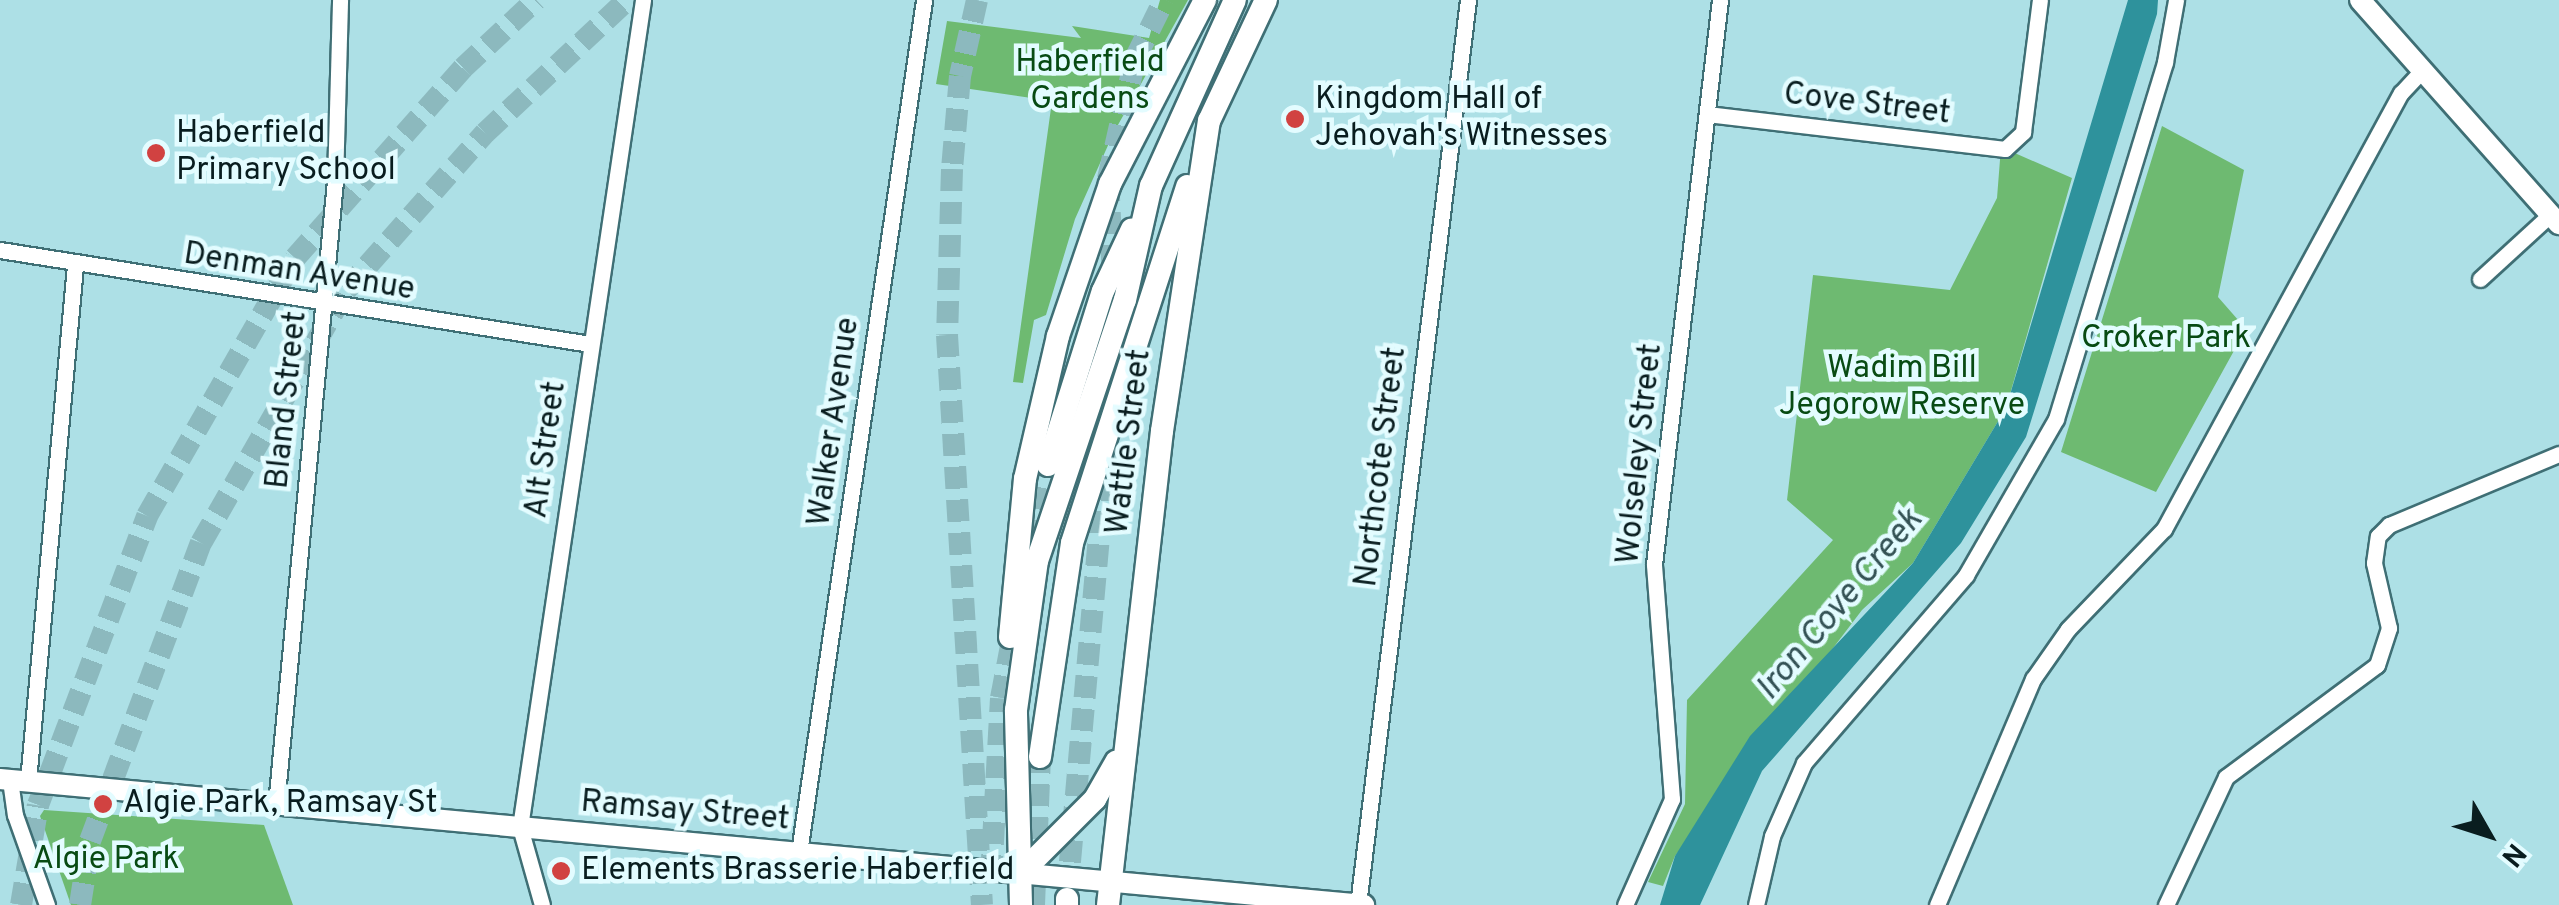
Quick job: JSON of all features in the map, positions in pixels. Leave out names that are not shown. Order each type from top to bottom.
[{"type":"highway","name":"Wattle Street","points":[[1016,710],[1037,562],[1125,300],[1151,186],[1236,0]]},
{"type":"highway","name":"Wattle Street","points":[[1109,893],[1123,745],[1136,700],[1162,431],[1210,122],[1266,0]]},
{"type":"highway","name":"Wattle Street","points":[[1021,905],[1016,710],[1009,656],[1025,479],[1058,336],[1110,184],[1203,2]]},
{"type":"highway","points":[[1040,757],[1055,631],[1093,464],[1210,122]]},
{"type":"highway","points":[[1048,466],[1102,291],[1151,186]]},
{"type":"highway","points":[[1021,874],[1096,799],[1123,745]]},
{"type":"main road","points":[[2360,0],[2555,219]]},
{"type":"main road","name":"Ramsay Street","points":[[13,780],[1021,874],[1109,893],[1361,905]]},
{"type":"street","name":"Bland Street","points":[[276,805],[325,305],[340,0]]},
{"type":"street","name":"Alt Street","points":[[542,905],[520,826],[643,0]]},
{"type":"street","name":"Walker Avenue","points":[[799,852],[924,0]]},
{"type":"street","name":"Northcote Street","points":[[1361,905],[1468,0]]},
{"type":"street","name":"Wolseley Street","points":[[1626,905],[1672,799],[1654,564],[1720,0]]},
{"type":"street","name":"Cove Street","points":[[1707,114],[2005,148],[2018,142],[2040,0]]},
{"type":"street","points":[[1756,905],[1772,836],[1804,763],[1966,575],[2056,419],[2164,62],[2176,0]]},
{"type":"street","points":[[1937,905],[2033,679],[2068,629],[2164,529],[2401,92],[2423,69]]},
{"type":"street","points":[[2480,280],[2555,219]]},
{"type":"street","name":"Denman Avenue","points":[[0,250],[75,266],[590,344]]},
{"type":"street","points":[[47,905],[15,815],[13,780],[75,266]]},
{"type":"street","points":[[2166,905],[2226,778],[2377,664],[2389,628],[2374,563],[2378,536],[2390,525],[2559,454]]},
{"type":"green space","name":"Haberfield Gardens","points":[[1160,0],[1188,0],[1114,132],[1075,219],[1046,315],[1034,320],[1023,383],[1013,382],[1052,101],[936,84],[947,21],[1081,38],[1072,26],[1149,38]]},
{"type":"green space","name":"Croker Park","points":[[2162,126],[2244,170],[2218,297],[2246,329],[2156,492],[2061,452]]},
{"type":"green space","name":"Wadim Bill Jegorow Reserve","points":[[2001,147],[2072,178],[2006,408],[1913,563],[1862,610],[1675,856],[1663,886],[1648,882],[1685,804],[1687,700],[1833,540],[1787,500],[1813,275],[1950,290],[1997,198]]},
{"type":"green space","name":"Algie Park","points":[[44,810],[264,825],[293,905],[71,905],[40,816]]},
{"type":"water","name":"Iron Cove Creek","points":[[2128,0],[2158,0],[2157,14],[2026,437],[1961,543],[1762,771],[1700,905],[1660,905],[1675,856],[1750,736],[1913,563],[2006,408]]},
{"type":"tunnel","points":[[21,905],[38,805],[147,516],[295,258],[463,68],[536,0]]},
{"type":"tunnel","points":[[80,905],[90,841],[201,543],[346,290],[485,133],[627,0]]},
{"type":"tunnel","points":[[977,0],[960,76],[952,169],[947,335],[982,905]]},
{"type":"tunnel","points":[[1109,416],[1114,300],[1108,179],[1135,59],[1164,0]]},
{"type":"tunnel","points":[[1067,895],[1107,448]]},
{"type":"tunnel","points":[[1025,574],[1048,465]]},
{"type":"tunnel","points":[[991,877],[1001,698],[1016,620]]},
{"type":"tunnel","points":[[1034,905],[1040,757]]},
{"type":"place","name":"Kingdom Hall of Jehovah's Witnesses","points":[[1295,119]]},
{"type":"place","name":"Haberfield Primary School","points":[[156,153]]},
{"type":"place","name":"Algie Park, Ramsay St","points":[[103,804]]},
{"type":"place","name":"Elements Brasserie Haberfield","points":[[561,871]]}]
